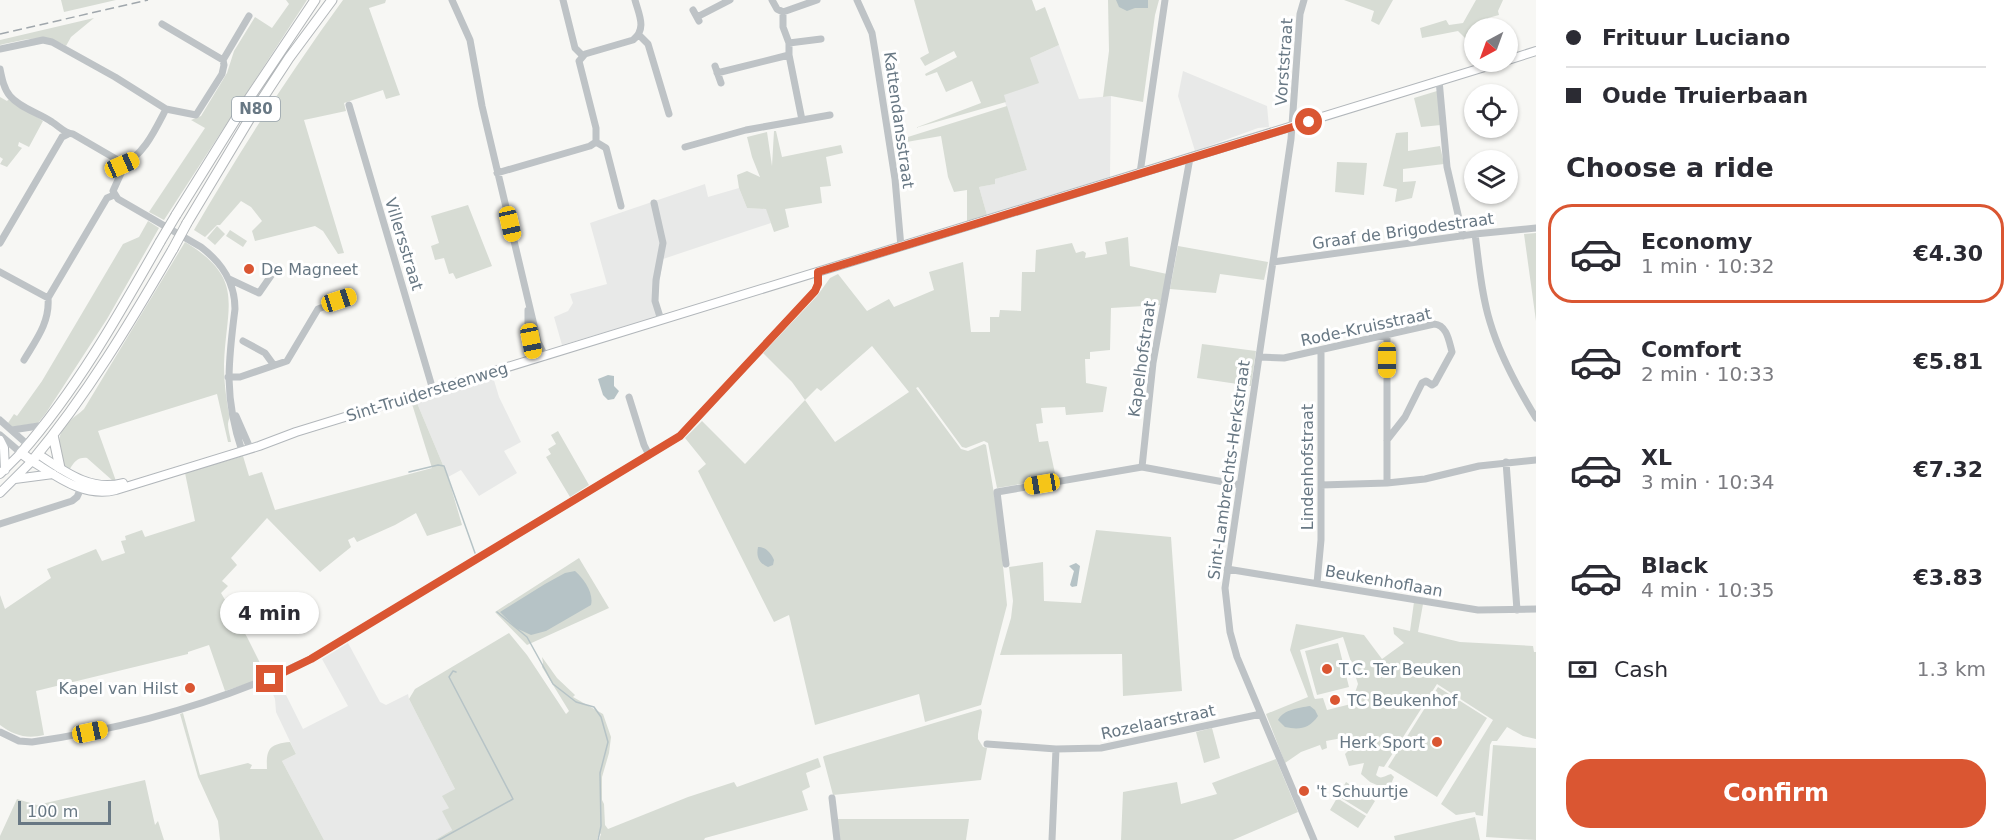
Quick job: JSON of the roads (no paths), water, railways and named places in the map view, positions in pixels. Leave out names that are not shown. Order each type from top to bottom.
[{"type":"highway","name":"N80","points":[[21,453],[45,425],[86,368],[176,215],[242,109],[315,0]]},
{"type":"highway","name":"N80","points":[[35,457],[93,381],[265,95],[332,0]]},
{"type":"highway","points":[[53,435],[56,471]]},
{"type":"highway","name":"Sint-Truidersteenweg","points":[[28,445],[35,457]]},
{"type":"highway","name":"Sint-Truidersteenweg","points":[[21,453],[35,457]]},
{"type":"main road","points":[[1518,57],[1536,51]]},
{"type":"main road","name":"Sint-Truidersteenweg","points":[[35,457],[93,492],[110,492],[245,447],[1467,72]]},
{"type":"main road","points":[[0,437],[4,448],[2,472]]},
{"type":"main road","name":"N80","points":[[2,472],[21,453]]},
{"type":"main road","name":"N80","points":[[0,494],[35,457]]},
{"type":"main road","points":[[14,479],[56,471]]},
{"type":"street","points":[[452,0],[470,40],[497,173],[538,342],[545,356]]},
{"type":"street","points":[[563,0],[575,48],[582,55]]},
{"type":"street","points":[[596,142],[596,128],[578,64],[582,55],[633,40],[639,35],[641,28],[635,0]]},
{"type":"street","points":[[696,16],[730,0]]},
{"type":"street","points":[[772,0],[777,9],[783,12],[818,0]]},
{"type":"street","name":"Kattendansstraat","points":[[857,0],[872,33],[895,179],[901,247]]},
{"type":"street","points":[[1140,173],[1165,0]]},
{"type":"street","name":"Vorststraat","points":[[1292,126],[1300,14],[1304,0]]},
{"type":"street","points":[[783,12],[783,27],[789,43],[789,56],[802,120]]},
{"type":"street","points":[[0,49],[43,40],[52,42],[114,76],[166,109],[192,115],[199,112],[224,70],[223,60],[249,16]]},
{"type":"street","points":[[162,24],[223,60]]},
{"type":"street","points":[[639,35],[648,44],[669,114]]},
{"type":"street","points":[[789,43],[821,39]]},
{"type":"street","points":[[721,83],[716,70],[789,56]]},
{"type":"street","points":[[0,69],[4,86],[14,100],[68,134]]},
{"type":"street","points":[[1439,80],[1447,166],[1463,236]]},
{"type":"street","name":"Villersstraat","points":[[348,105],[433,390]]},
{"type":"street","points":[[122,165],[133,160],[146,144],[166,109]]},
{"type":"street","points":[[685,147],[746,130],[830,115]]},
{"type":"street","name":"Sint-Lambrechts-Herkstraat","points":[[1292,126],[1225,588],[1230,632],[1237,657],[1314,840]]},
{"type":"street","points":[[0,243],[62,137],[73,134],[116,159],[122,165],[122,171],[114,188],[114,195],[118,200],[201,247],[213,256],[230,279],[235,298],[235,309],[228,377],[231,406],[245,447]]},
{"type":"street","points":[[497,173],[590,146],[596,142]]},
{"type":"street","points":[[596,142],[606,148],[621,206]]},
{"type":"street","name":"Kapelhofstraat","points":[[1142,467],[1153,363],[1190,158]]},
{"type":"street","points":[[24,360],[47,321],[48,298],[107,198],[114,195]]},
{"type":"street","points":[[654,202],[663,243],[656,280],[655,301],[661,320]]},
{"type":"street","name":"Graaf de Brigodestraat","points":[[1273,262],[1475,234],[1536,228]]},
{"type":"street","points":[[1475,234],[1485,304],[1495,337],[1513,379],[1536,418]]},
{"type":"street","points":[[230,279],[259,293],[277,267]]},
{"type":"street","points":[[0,272],[48,298]]},
{"type":"street","points":[[0,732],[19,741],[32,742],[90,732],[177,710],[270,679],[311,659],[683,434],[815,291],[818,284],[818,272]]},
{"type":"street","points":[[228,377],[240,377],[287,361],[318,309],[325,304],[352,296]]},
{"type":"street","points":[[528,302],[528,328],[534,359]]},
{"type":"street","name":"Rode-Kruisstraat","points":[[1259,357],[1284,358],[1438,324],[1445,330],[1452,352],[1437,381],[1432,385],[1426,381],[1422,383],[1405,417],[1387,440]]},
{"type":"street","points":[[1387,335],[1387,483]]},
{"type":"street","points":[[243,341],[265,354],[273,364]]},
{"type":"street","name":"Lindenhofstraat","points":[[1317,583],[1321,540],[1321,351]]},
{"type":"street","points":[[629,397],[649,455]]},
{"type":"street","points":[[0,420],[28,445]]},
{"type":"street","points":[[12,430],[45,425]]},
{"type":"street","points":[[0,437],[21,453]]},
{"type":"street","points":[[1321,485],[1387,483],[1425,479],[1479,466],[1536,460]]},
{"type":"street","points":[[1506,462],[1517,610]]},
{"type":"street","points":[[1006,564],[997,492],[1142,467],[1240,485]]},
{"type":"street","points":[[0,524],[72,501],[77,497],[82,485]]},
{"type":"street","name":"Beukenhoflaan","points":[[1227,569],[1478,610],[1536,609]]},
{"type":"street","name":"Rozelaarstraat","points":[[987,744],[1101,748],[1261,714]]},
{"type":"street","points":[[1052,840],[1056,748]]},
{"type":"street","points":[[832,798],[837,840]]},
{"type":"waterway","points":[[409,472],[438,465],[444,466],[475,553]]},
{"type":"waterway","points":[[497,612],[527,637],[553,684],[576,702],[594,707],[601,717],[608,742],[600,773],[601,826],[598,840]]},
{"type":"waterway","points":[[439,840],[513,799],[449,677],[453,671],[456,672]]},
{"type":"railway","points":[[0,34],[148,0]]},
{"type":"place","name":"De Magneet","points":[[249,269]]},
{"type":"place","name":"T.C. Ter Beuken","points":[[1327,669]]},
{"type":"place","name":"Kapel van Hilst","points":[[190,688]]},
{"type":"place","name":"TC Beukenhof","points":[[1335,700]]},
{"type":"place","name":"Herk Sport","points":[[1437,742]]},
{"type":"place","name":"'t Schuurtje","points":[[1304,791]]}]
